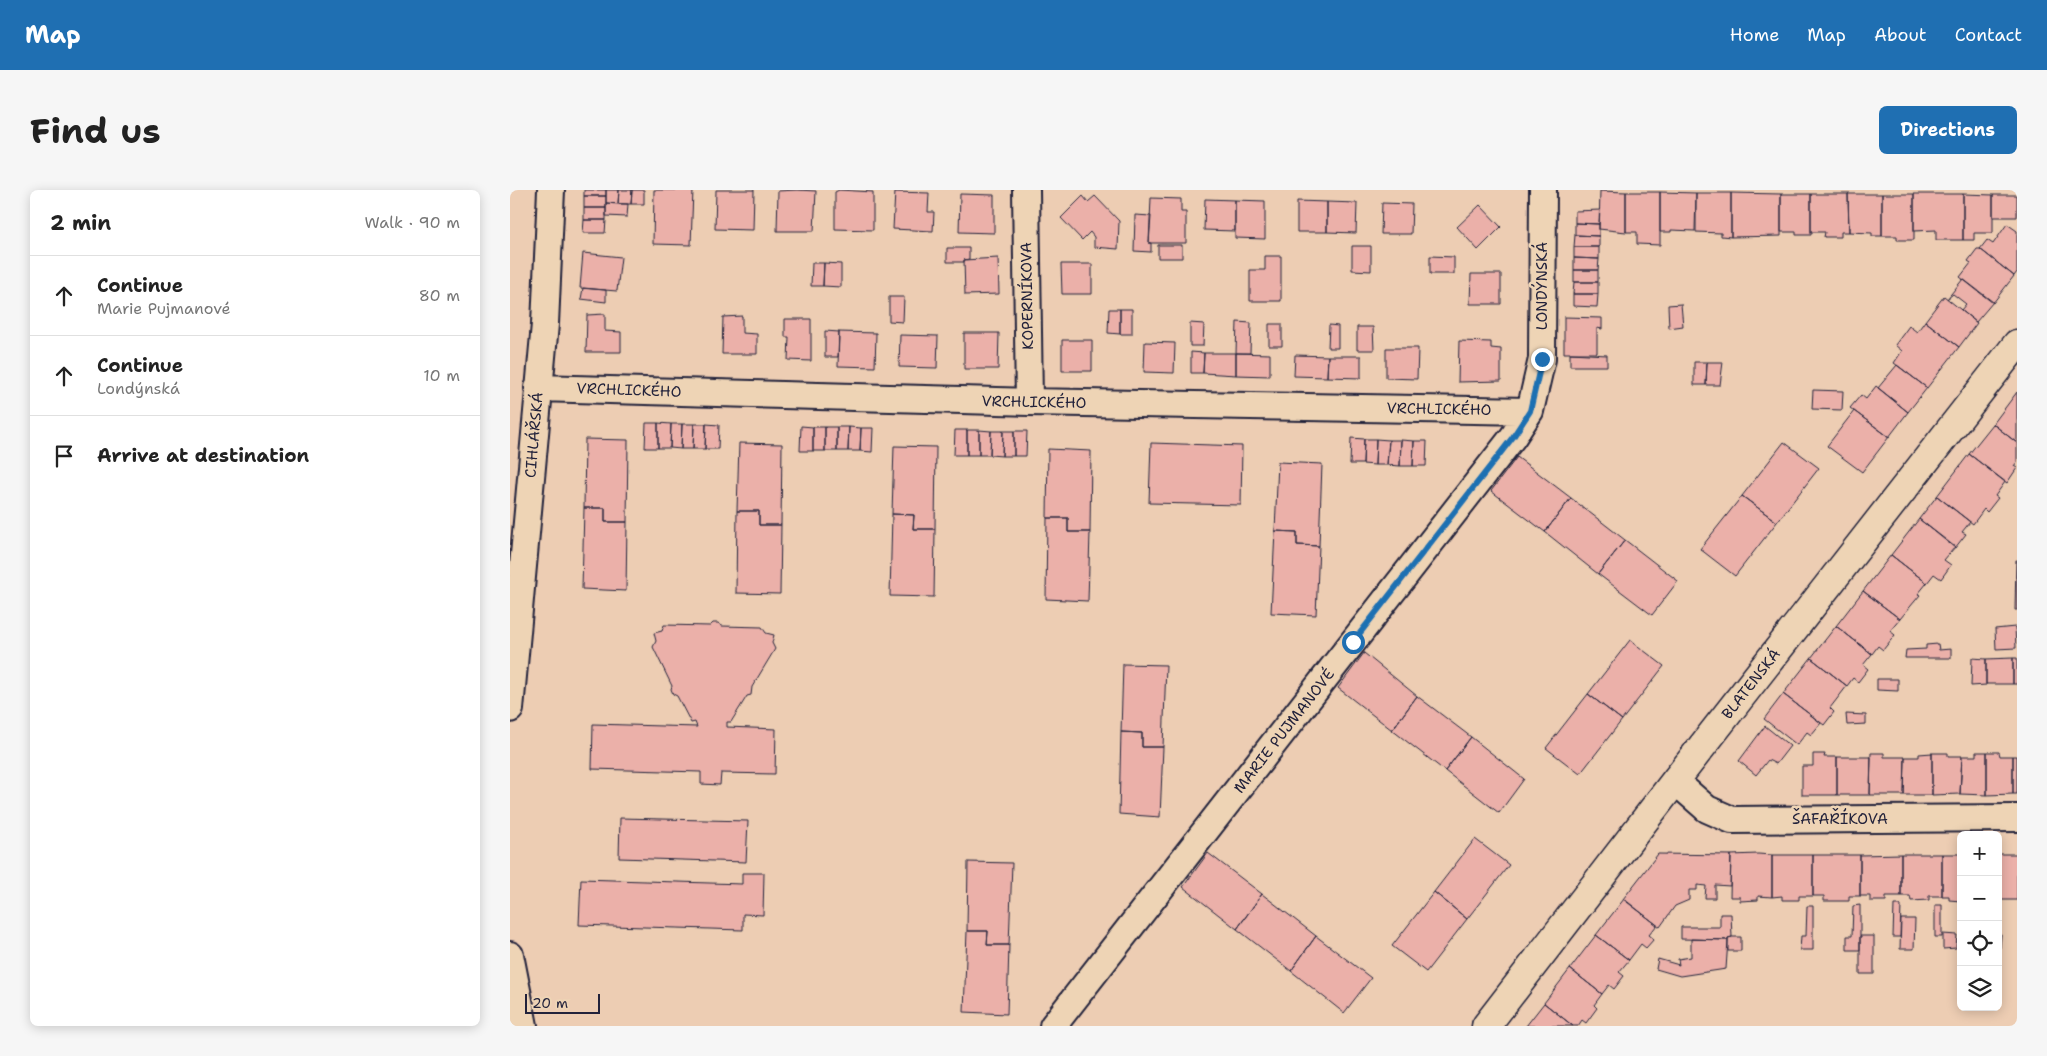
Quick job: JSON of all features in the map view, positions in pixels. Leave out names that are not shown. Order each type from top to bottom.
[{"type":"street","name":"CIHLÁŘSKÁ","points":[[510,709],[545,324],[551,190]]},
{"type":"street","name":"KOPERNÍKOVA","points":[[1026,190],[1029,402]]},
{"type":"street","name":"LONDÝNSKÁ","points":[[1530,411],[1542,359],[1543,190]]},
{"type":"street","name":"BLATENSKÁ","points":[[1486,1026],[2017,344]]},
{"type":"street","name":"VRCHLICKÉHO","points":[[538,388],[1029,402],[1530,411]]},
{"type":"street","name":"MARIE PUJMANOVÉ","points":[[1053,1026],[1513,437],[1530,411]]},
{"type":"street","name":"ŠAFAŘÍKOVA","points":[[1675,781],[1707,809],[1732,820],[2017,818]]},
{"type":"street","points":[[510,955],[524,1026]]},
{"type":"building","points":[[584,190],[606,190],[606,196],[584,196]]},
{"type":"building","points":[[606,190],[619,190],[618,204],[606,203]]},
{"type":"building","points":[[619,190],[632,190],[631,204],[618,204]]},
{"type":"building","points":[[632,190],[644,190],[644,204],[631,204]]},
{"type":"building","points":[[654,190],[693,190],[691,245],[653,244]]},
{"type":"building","points":[[716,190],[754,190],[753,230],[715,229]]},
{"type":"building","points":[[839,190],[873,192],[873,230],[835,229],[835,192]]},
{"type":"building","points":[[778,191],[816,191],[814,231],[777,231]]},
{"type":"building","points":[[1600,191],[1626,192],[1626,232],[1599,229]]},
{"type":"building","points":[[895,192],[929,193],[928,212],[934,212],[933,231],[893,229]]},
{"type":"building","points":[[1626,192],[1660,192],[1660,245],[1637,244],[1637,232],[1626,232]]},
{"type":"building","points":[[1660,192],[1696,193],[1695,231],[1671,230],[1671,232],[1660,232]]},
{"type":"building","points":[[1696,193],[1731,193],[1731,237],[1721,236],[1721,233],[1696,232]]},
{"type":"building","points":[[1731,193],[1781,194],[1781,236],[1731,237]]},
{"type":"building","points":[[960,194],[994,195],[994,233],[959,232]]},
{"type":"building","points":[[1781,194],[1811,194],[1811,235],[1781,232]]},
{"type":"building","points":[[1811,194],[1848,194],[1849,232],[1841,232],[1841,237],[1824,237],[1825,232],[1811,232]]},
{"type":"building","points":[[1848,194],[1882,194],[1882,236],[1872,236],[1872,233],[1849,232]]},
{"type":"building","points":[[1882,194],[1914,194],[1914,240],[1897,240],[1897,236],[1882,236]]},
{"type":"building","points":[[1914,194],[1963,194],[1963,240],[1936,240],[1936,230],[1914,231]]},
{"type":"building","points":[[1963,194],[1993,195],[1993,233],[1974,233],[1974,240],[1963,240]]},
{"type":"building","points":[[1993,195],[2017,195],[2017,217],[1993,217]]},
{"type":"building","points":[[584,196],[606,196],[606,208],[584,208]]},
{"type":"building","points":[[1083,196],[1088,202],[1095,196],[1119,221],[1118,249],[1094,247],[1094,237],[1090,232],[1082,240],[1061,218]]},
{"type":"building","points":[[1151,198],[1181,199],[1181,212],[1186,212],[1186,243],[1149,243]]},
{"type":"building","points":[[1205,199],[1235,200],[1235,231],[1204,230]]},
{"type":"building","points":[[1235,200],[1265,201],[1265,239],[1235,238]]},
{"type":"building","points":[[1297,201],[1327,202],[1327,232],[1297,232]]},
{"type":"building","points":[[1327,202],[1357,203],[1356,233],[1327,232]]},
{"type":"building","points":[[606,203],[628,204],[627,217],[606,216]]},
{"type":"building","points":[[1382,203],[1412,204],[1411,234],[1381,234]]},
{"type":"building","points":[[1480,205],[1501,227],[1478,250],[1457,227]]},
{"type":"building","points":[[584,208],[606,208],[606,220],[584,220]]},
{"type":"building","points":[[1600,210],[1599,224],[1575,223],[1575,211]]},
{"type":"building","points":[[1135,215],[1151,216],[1149,243],[1151,243],[1151,252],[1134,251]]},
{"type":"building","points":[[584,220],[606,220],[605,233],[583,233]]},
{"type":"building","points":[[1575,223],[1599,224],[1599,236],[1575,235]]},
{"type":"building","points":[[2007,224],[2017,231],[2017,272],[2014,276],[1980,249],[1987,240],[1993,244]]},
{"type":"building","points":[[1575,235],[1599,236],[1599,247],[1574,247]]},
{"type":"building","points":[[1158,245],[1182,245],[1182,258],[1158,258]]},
{"type":"building","points":[[1352,246],[1371,246],[1371,271],[1352,270]]},
{"type":"building","points":[[1574,247],[1599,247],[1599,259],[1574,258]]},
{"type":"building","points":[[947,248],[969,248],[969,259],[964,260],[964,262],[947,262]]},
{"type":"building","points":[[1977,249],[1980,249],[2014,276],[1993,303],[1960,277],[1971,263],[1968,261]]},
{"type":"building","points":[[583,253],[621,257],[617,291],[580,288]]},
{"type":"building","points":[[1265,256],[1281,256],[1281,301],[1250,301],[1250,270],[1265,270]]},
{"type":"building","points":[[1430,256],[1454,257],[1454,274],[1430,274]]},
{"type":"building","points":[[998,258],[999,294],[965,295],[964,260]]},
{"type":"building","points":[[1574,258],[1599,259],[1598,270],[1574,270]]},
{"type":"building","points":[[812,263],[824,263],[823,286],[811,286]]},
{"type":"building","points":[[824,263],[841,264],[841,287],[823,286]]},
{"type":"building","points":[[1061,264],[1092,264],[1092,294],[1062,294]]},
{"type":"building","points":[[1574,270],[1598,270],[1598,282],[1574,282]]},
{"type":"building","points":[[1471,274],[1501,274],[1501,304],[1470,304]]},
{"type":"building","points":[[1963,279],[1993,302],[1976,322],[1961,310],[1966,304],[1953,294],[1947,299]]},
{"type":"building","points":[[1574,282],[1598,282],[1598,294],[1573,294]]},
{"type":"building","points":[[583,288],[606,290],[606,302],[581,299]]},
{"type":"building","points":[[1573,294],[1598,294],[1597,307],[1573,306]]},
{"type":"building","points":[[1944,296],[1977,323],[1959,347],[1925,321]]},
{"type":"building","points":[[889,297],[904,297],[903,322],[889,321]]},
{"type":"building","points":[[1681,304],[1683,326],[1669,328],[1668,305]]},
{"type":"building","points":[[1109,309],[1120,309],[1120,334],[1108,333]]},
{"type":"building","points":[[1120,309],[1132,309],[1132,334],[1120,334]]},
{"type":"building","points":[[605,314],[605,331],[621,332],[621,352],[586,352],[587,315]]},
{"type":"building","points":[[742,316],[742,333],[757,334],[757,354],[722,354],[723,317]]},
{"type":"building","points":[[1564,317],[1602,318],[1602,329],[1597,328],[1597,353],[1564,353]]},
{"type":"building","points":[[785,319],[811,319],[811,361],[788,360],[789,337],[785,337]]},
{"type":"building","points":[[1925,321],[1959,347],[1927,388],[1894,363],[1902,351],[1895,345],[1909,326],[1917,332]]},
{"type":"building","points":[[1237,322],[1251,323],[1250,353],[1236,353]]},
{"type":"building","points":[[1190,323],[1204,324],[1203,346],[1190,346]]},
{"type":"building","points":[[1269,324],[1282,324],[1282,346],[1269,346]]},
{"type":"building","points":[[1329,325],[1338,326],[1338,348],[1328,348]]},
{"type":"building","points":[[1357,327],[1373,327],[1374,350],[1357,350]]},
{"type":"building","points":[[825,331],[839,332],[838,357],[825,357]]},
{"type":"building","points":[[839,332],[876,333],[875,367],[838,366]]},
{"type":"building","points":[[964,333],[999,333],[998,369],[964,369]]},
{"type":"building","points":[[900,335],[938,336],[937,368],[899,367]]},
{"type":"building","points":[[1062,340],[1092,340],[1092,371],[1062,371]]},
{"type":"building","points":[[1459,341],[1491,342],[1491,348],[1501,349],[1501,381],[1458,382]]},
{"type":"building","points":[[1145,342],[1175,343],[1174,373],[1144,372]]},
{"type":"building","points":[[1386,348],[1418,348],[1417,379],[1386,378]]},
{"type":"building","points":[[1191,352],[1204,353],[1203,373],[1191,373]]},
{"type":"building","points":[[1204,353],[1236,353],[1236,375],[1203,373]]},
{"type":"building","points":[[1236,353],[1270,354],[1270,376],[1236,375]]},
{"type":"building","points":[[1570,353],[1607,355],[1607,366],[1570,366]]},
{"type":"building","points":[[1295,355],[1328,356],[1327,377],[1294,376]]},
{"type":"building","points":[[1328,356],[1361,356],[1361,378],[1327,377]]},
{"type":"building","points":[[1694,362],[1707,362],[1706,385],[1694,385]]},
{"type":"building","points":[[1707,362],[1723,362],[1720,385],[1706,385]]},
{"type":"building","points":[[1897,365],[1927,388],[1908,412],[1878,388]]},
{"type":"building","points":[[1876,386],[1908,412],[1889,437],[1850,408],[1861,395],[1866,399]]},
{"type":"building","points":[[1813,390],[1843,391],[1842,410],[1812,409]]},
{"type":"building","points":[[2017,392],[2017,443],[1993,424]]},
{"type":"building","points":[[1854,411],[1889,437],[1862,472],[1827,446]]},
{"type":"building","points":[[646,423],[658,423],[658,448],[645,448]]},
{"type":"building","points":[[658,423],[671,424],[670,448],[658,448]]},
{"type":"building","points":[[671,424],[682,424],[681,449],[670,448]]},
{"type":"building","points":[[682,424],[694,424],[693,449],[681,449]]},
{"type":"building","points":[[694,424],[706,424],[705,449],[693,449]]},
{"type":"building","points":[[706,424],[719,425],[718,449],[705,449]]},
{"type":"building","points":[[1993,424],[2017,443],[2017,462],[2014,466],[2017,468],[2007,483],[1969,454]]},
{"type":"building","points":[[801,426],[813,427],[813,451],[800,451]]},
{"type":"building","points":[[813,427],[825,427],[825,451],[813,451]]},
{"type":"building","points":[[825,427],[837,427],[837,451],[825,451]]},
{"type":"building","points":[[837,427],[849,427],[848,451],[837,451]]},
{"type":"building","points":[[849,427],[861,428],[860,451],[848,451]]},
{"type":"building","points":[[861,428],[873,428],[872,452],[860,451]]},
{"type":"building","points":[[955,430],[967,430],[967,455],[954,455]]},
{"type":"building","points":[[967,430],[979,430],[979,455],[967,455]]},
{"type":"building","points":[[979,430],[991,431],[990,455],[979,455]]},
{"type":"building","points":[[991,431],[1003,431],[1002,456],[990,455]]},
{"type":"building","points":[[1003,431],[1014,431],[1014,456],[1002,456]]},
{"type":"building","points":[[1014,431],[1027,431],[1026,456],[1014,456]]},
{"type":"building","points":[[1351,438],[1364,439],[1363,464],[1350,464]]},
{"type":"building","points":[[585,439],[628,440],[627,522],[605,522],[605,508],[584,508]]},
{"type":"building","points":[[1364,439],[1376,439],[1375,465],[1363,464]]},
{"type":"building","points":[[1376,439],[1389,440],[1387,465],[1375,465]]},
{"type":"building","points":[[1389,440],[1401,440],[1400,466],[1387,465]]},
{"type":"building","points":[[1401,440],[1414,441],[1413,466],[1400,466]]},
{"type":"building","points":[[1414,441],[1427,441],[1426,466],[1413,466]]},
{"type":"building","points":[[1784,442],[1819,468],[1777,522],[1742,496]]},
{"type":"building","points":[[739,443],[782,444],[781,525],[759,525],[759,511],[737,511]]},
{"type":"building","points":[[1151,443],[1242,446],[1241,505],[1149,503]]},
{"type":"building","points":[[894,446],[936,447],[935,529],[913,529],[914,515],[892,514]]},
{"type":"building","points":[[1048,449],[1091,451],[1090,532],[1068,532],[1068,518],[1047,518]]},
{"type":"building","points":[[1969,454],[2005,482],[1995,496],[1998,498],[1987,512],[1984,509],[1973,524],[1937,496]]},
{"type":"building","points":[[1517,457],[1571,498],[1545,532],[1491,491]]},
{"type":"building","points":[[1278,462],[1322,464],[1319,546],[1297,545],[1297,532],[1275,531]]},
{"type":"building","points":[[1742,496],[1777,522],[1735,576],[1700,549]]},
{"type":"building","points":[[1937,496],[1970,522],[1962,532],[1966,534],[1955,548],[1919,519]]},
{"type":"building","points":[[1571,498],[1625,540],[1598,574],[1545,532]]},
{"type":"building","points":[[584,508],[605,508],[605,522],[627,522],[626,591],[582,589]]},
{"type":"building","points":[[737,511],[759,511],[759,525],[781,525],[780,594],[736,593]]},
{"type":"building","points":[[892,514],[914,515],[913,529],[935,529],[934,597],[890,596]]},
{"type":"building","points":[[1047,518],[1068,518],[1068,532],[1090,532],[1088,601],[1046,599]]},
{"type":"building","points":[[1919,519],[1955,547],[1944,560],[1951,565],[1941,579],[1934,574],[1927,583],[1891,555]]},
{"type":"building","points":[[1275,531],[1297,532],[1297,545],[1319,546],[1316,615],[1271,613]]},
{"type":"building","points":[[1625,540],[1678,581],[1652,615],[1598,574]]},
{"type":"building","points":[[1891,555],[1927,583],[1918,594],[1920,595],[1900,619],[1863,591]]},
{"type":"building","points":[[2016,560],[2017,610],[2015,610]]},
{"type":"building","points":[[1863,591],[1900,619],[1890,631],[1895,635],[1883,650],[1878,646],[1872,654],[1836,626]]},
{"type":"building","points":[[713,623],[718,623],[722,626],[762,627],[766,633],[774,635],[772,643],[775,649],[752,687],[751,695],[747,696],[731,722],[727,722],[727,727],[776,729],[775,774],[721,773],[720,785],[701,784],[701,772],[592,769],[593,724],[697,727],[695,722],[691,723],[677,696],[673,694],[672,686],[653,647],[656,641],[654,633],[662,631],[664,625],[710,626]]},
{"type":"building","points":[[1836,626],[1872,654],[1863,665],[1868,669],[1858,682],[1853,678],[1847,686],[1811,658]]},
{"type":"building","points":[[2015,627],[2016,648],[1996,649],[1995,629]]},
{"type":"building","points":[[1630,640],[1664,666],[1622,720],[1588,694]]},
{"type":"building","points":[[1938,644],[1939,650],[1951,649],[1951,658],[1905,658],[1906,650],[1926,649],[1926,645]]},
{"type":"building","points":[[1364,653],[1417,696],[1392,730],[1338,688]]},
{"type":"building","points":[[1811,658],[1847,686],[1830,708],[1834,712],[1824,725],[1783,694]]},
{"type":"building","points":[[1972,658],[1986,659],[1986,685],[1971,686]]},
{"type":"building","points":[[2013,658],[2013,684],[1986,684],[1986,659]]},
{"type":"building","points":[[2013,658],[2017,658],[2017,684],[2013,684]]},
{"type":"building","points":[[1123,664],[1166,665],[1163,747],[1142,747],[1142,733],[1121,732]]},
{"type":"building","points":[[1877,679],[1898,679],[1898,691],[1877,690]]},
{"type":"building","points":[[1588,694],[1622,720],[1580,774],[1546,748]]},
{"type":"building","points":[[1783,694],[1821,723],[1811,735],[1807,732],[1797,745],[1764,719]]},
{"type":"building","points":[[1417,696],[1471,737],[1445,771],[1392,730]]},
{"type":"building","points":[[1846,714],[1866,715],[1866,724],[1847,725]]},
{"type":"building","points":[[1765,726],[1790,746],[1776,764],[1768,760],[1756,775],[1739,761]]},
{"type":"building","points":[[1121,732],[1142,733],[1142,747],[1163,747],[1160,817],[1119,814]]},
{"type":"building","points":[[1471,737],[1524,779],[1499,813],[1445,771]]},
{"type":"building","points":[[1976,752],[1987,752],[1987,795],[1960,794],[1962,756],[1976,756]]},
{"type":"building","points":[[1987,752],[1999,752],[2000,756],[2013,756],[2013,794],[1987,795]]},
{"type":"building","points":[[1871,753],[1884,753],[1884,757],[1905,757],[1904,795],[1870,795]]},
{"type":"building","points":[[1932,753],[1932,795],[1904,795],[1905,757],[1919,757],[1919,754]]},
{"type":"building","points":[[1932,753],[1948,753],[1948,756],[1962,756],[1960,794],[1932,795]]},
{"type":"building","points":[[1813,754],[1825,754],[1824,757],[1837,757],[1837,795],[1802,795],[1802,766],[1813,766]]},
{"type":"building","points":[[2013,756],[2017,756],[2017,794],[2013,794]]},
{"type":"building","points":[[1837,757],[1871,757],[1870,795],[1837,795]]},
{"type":"building","points":[[620,818],[748,821],[746,862],[619,858]]},
{"type":"building","points":[[1475,839],[1509,865],[1467,919],[1434,892]]},
{"type":"building","points":[[1208,853],[1262,894],[1237,929],[1183,887]]},
{"type":"building","points":[[1658,854],[1731,855],[1730,886],[1715,885],[1715,898],[1705,898],[1706,886],[1697,885],[1697,890],[1689,890],[1689,900],[1675,906],[1660,927],[1623,899]]},
{"type":"building","points":[[1901,854],[1901,896],[1886,896],[1886,901],[1870,901],[1870,896],[1860,896],[1860,855]]},
{"type":"building","points":[[1901,854],[1942,854],[1942,896],[1929,896],[1929,900],[1911,901],[1910,896],[1901,896]]},
{"type":"building","points":[[1942,854],[1957,854],[1957,901],[1949,900],[1949,896],[1942,896]]},
{"type":"building","points":[[2002,854],[2017,854],[2017,900],[2002,900]]},
{"type":"building","points":[[1731,855],[1772,855],[1772,897],[1758,896],[1758,900],[1740,901],[1740,897],[1730,897]]},
{"type":"building","points":[[1772,855],[1813,855],[1813,896],[1799,896],[1799,900],[1782,900],[1782,896],[1772,897]]},
{"type":"building","points":[[1813,855],[1860,855],[1860,896],[1849,896],[1849,901],[1824,901],[1824,896],[1813,896]]},
{"type":"building","points":[[968,862],[1012,863],[1009,945],[987,945],[988,931],[967,931]]},
{"type":"building","points":[[742,873],[764,873],[763,915],[743,914],[743,930],[579,925],[581,879],[742,884]]},
{"type":"building","points":[[1434,892],[1467,919],[1426,972],[1392,946]]},
{"type":"building","points":[[1262,894],[1316,936],[1291,971],[1237,929]]},
{"type":"building","points":[[1624,899],[1657,925],[1649,935],[1654,939],[1646,948],[1641,944],[1629,960],[1596,935]]},
{"type":"building","points":[[1860,905],[1860,950],[1847,950],[1847,936],[1852,936],[1853,906]]},
{"type":"building","points":[[1894,905],[1901,905],[1900,937],[1893,937]]},
{"type":"building","points":[[1935,905],[1942,905],[1942,937],[1935,937]]},
{"type":"building","points":[[1807,906],[1813,906],[1813,950],[1800,950],[1801,936],[1806,936]]},
{"type":"building","points":[[1720,914],[1731,914],[1732,937],[1728,938],[1728,940],[1681,939],[1681,927],[1720,927]]},
{"type":"building","points":[[1901,919],[1915,919],[1914,949],[1900,949]]},
{"type":"building","points":[[967,931],[988,931],[987,945],[1009,945],[1007,1014],[964,1012]]},
{"type":"building","points":[[1943,934],[1957,935],[1956,948],[1943,949]]},
{"type":"building","points":[[1596,935],[1629,960],[1619,972],[1624,976],[1614,989],[1609,985],[1602,994],[1570,969]]},
{"type":"building","points":[[1316,936],[1371,978],[1344,1013],[1291,971]]},
{"type":"building","points":[[1860,936],[1874,936],[1874,974],[1860,974]]},
{"type":"building","points":[[1741,937],[1741,951],[1728,951],[1728,938]]},
{"type":"building","points":[[1691,939],[1728,940],[1726,969],[1680,976],[1656,969],[1658,959],[1679,965],[1678,959],[1691,957]]},
{"type":"building","points":[[1570,969],[1602,994],[1594,1005],[1597,1008],[1586,1023],[1582,1020],[1578,1026],[1573,1026],[1544,1003]]},
{"type":"building","points":[[1544,1003],[1573,1026],[1526,1026]]},
{"type":"route","points":[[1353,642],[1513,437],[1530,411],[1542,359]]}]
